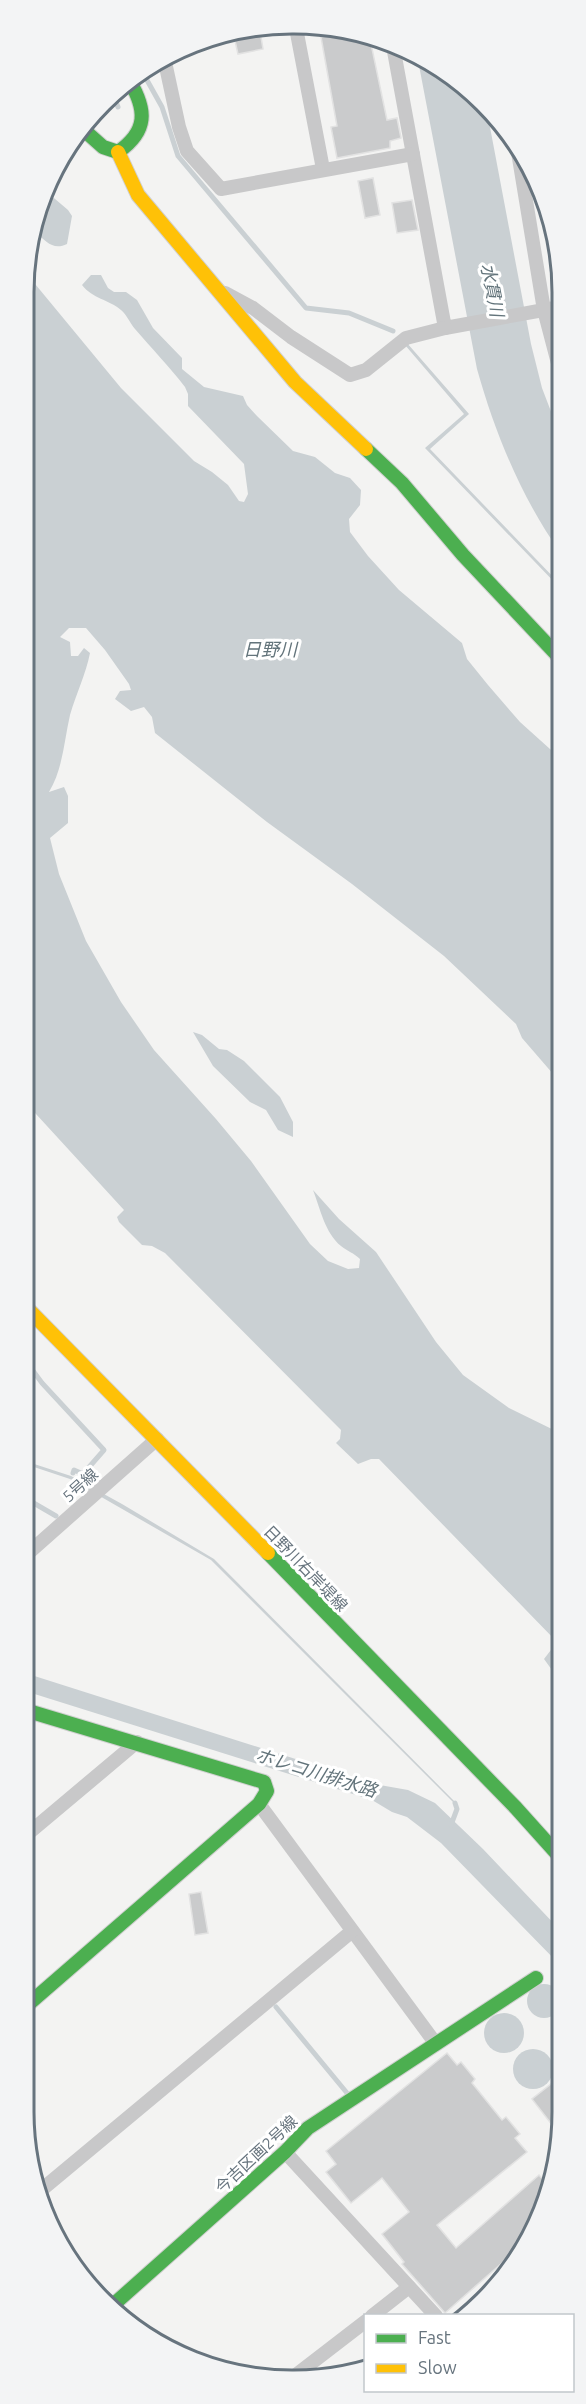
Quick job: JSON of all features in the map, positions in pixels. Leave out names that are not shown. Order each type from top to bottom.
[{"type":"street","points":[[298,34],[324,169]]},
{"type":"street","points":[[395,55],[445,328]]},
{"type":"street","points":[[166,68],[187,151],[221,189],[413,154]]},
{"type":"street","points":[[118,152],[138,135],[143,118],[139,98],[134,89]]},
{"type":"street","points":[[89,135],[103,147],[118,152],[138,195],[295,382],[402,483],[463,555],[552,650]]},
{"type":"street","points":[[521,171],[540,311],[552,347]]},
{"type":"street","points":[[218,289],[253,308],[301,344],[350,375],[366,370],[406,338],[445,328],[552,309]]},
{"type":"street","name":"日野川右岸堤線","points":[[34,1315],[516,1808],[552,1848]]},
{"type":"street","name":"5号線","points":[[34,1548],[157,1439]]},
{"type":"street","points":[[34,1713],[264,1782],[267,1791],[259,1804],[34,1999]]},
{"type":"street","points":[[34,1829],[137,1742]]},
{"type":"street","points":[[259,1804],[351,1932],[436,2044]]},
{"type":"street","points":[[46,2186],[351,1932]]},
{"type":"street","name":"今吉区画2号線","points":[[118,2301],[285,2152],[308,2128],[536,1978]]},
{"type":"street","points":[[285,2152],[434,2314]]},
{"type":"street","points":[[375,2314],[409,2288]]},
{"type":"street","points":[[303,2369],[364,2323]]},
{"type":"water","name":"水貫川","points":[[419,68],[450,88],[476,110],[490,126],[531,344],[542,388],[552,414],[552,540],[521,487],[492,417],[477,369]]},
{"type":"water","points":[[53,197],[72,216],[67,244],[54,246],[41,236]]},
{"type":"water","name":"日野川","points":[[91,275],[101,275],[108,288],[114,292],[126,292],[137,300],[153,328],[182,358],[182,369],[204,387],[243,396],[247,405],[257,416],[293,451],[315,457],[335,473],[350,478],[361,490],[360,505],[349,519],[350,532],[399,590],[462,643],[467,659],[488,685],[520,722],[552,751],[552,1073],[522,1038],[516,1024],[444,956],[352,884],[267,822],[155,733],[152,717],[144,707],[131,711],[115,699],[120,691],[131,690],[129,684],[86,628],[69,628],[60,637],[70,642],[71,656],[78,656],[84,648],[90,653],[70,715],[60,764],[49,792],[64,787],[68,796],[68,823],[50,838],[59,874],[86,941],[121,1002],[154,1050],[251,1161],[310,1244],[328,1261],[348,1269],[359,1268],[360,1259],[335,1241],[313,1190],[339,1219],[376,1252],[436,1342],[463,1375],[509,1408],[552,1429],[552,1637],[379,1459],[371,1459],[358,1464],[336,1443],[340,1439],[341,1430],[165,1253],[152,1246],[142,1245],[119,1222],[117,1217],[124,1210],[34,1112],[35,283],[121,388],[194,461],[228,485],[239,501],[244,502],[248,494],[244,464],[188,406],[188,394],[185,387],[123,312],[86,290],[82,285]]},
{"type":"water","points":[[407,343],[469,414],[430,449],[552,576],[552,580],[425,448],[464,414],[405,345]]},
{"type":"water","points":[[193,1032],[202,1035],[219,1049],[227,1050],[244,1061],[280,1097],[293,1122],[293,1137],[278,1130],[266,1110],[250,1102],[213,1066]]},
{"type":"water","points":[[34,1464],[71,1476],[214,1559],[458,1805],[458,1810],[455,1809],[456,1805],[211,1560],[70,1479],[34,1467]]},
{"type":"water","name":"日野川","points":[[552,1649],[552,1670],[544,1659]]},
{"type":"water","name":"ホレコ川排水路","points":[[34,1676],[374,1784],[408,1790],[435,1803],[483,1849],[552,1922],[552,1957],[441,1843],[407,1817],[392,1812],[372,1800],[34,1694]]},
{"type":"water","points":[[538,1985],[552,1986],[552,2016],[538,2017],[528,2007],[528,1995]]},
{"type":"water","points":[[504,2013],[518,2019],[524,2033],[518,2047],[504,2053],[490,2047],[484,2033],[490,2019]]},
{"type":"water","points":[[533,2049],[541,2051],[551,2061],[551,2077],[541,2087],[533,2089],[525,2087],[515,2077],[513,2069],[515,2061],[525,2051]]},
{"type":"building","points":[[261,37],[263,49],[238,54],[235,41]]},
{"type":"building","points":[[321,37],[343,39],[372,47],[387,120],[397,118],[401,138],[390,141],[390,148],[337,158],[331,127],[337,126]]},
{"type":"building","points":[[373,178],[380,215],[365,218],[358,181]]},
{"type":"building","points":[[412,200],[418,230],[397,233],[392,203]]},
{"type":"building","points":[[201,1892],[208,1933],[195,1935],[189,1894]]},
{"type":"building","points":[[447,2053],[457,2065],[461,2062],[475,2079],[472,2083],[502,2120],[506,2117],[520,2134],[515,2138],[527,2152],[437,2225],[456,2248],[539,2175],[543,2179],[532,2210],[508,2255],[445,2313],[402,2264],[404,2262],[382,2234],[409,2212],[382,2178],[351,2203],[326,2172],[336,2164],[326,2151]]},
{"type":"building","points":[[552,2083],[551,2124],[532,2099]]},
{"type":"waterway","points":[[147,80],[162,107],[178,156],[306,308],[349,313],[393,331]]},
{"type":"waterway","points":[[34,1372],[104,1450],[83,1474],[74,1470],[73,1473]]},
{"type":"waterway","points":[[34,1503],[56,1516]]},
{"type":"waterway","points":[[451,1825],[457,1809],[455,1803]]},
{"type":"waterway","points":[[276,2007],[347,2093]]},
{"type":"traffic: fast","points":[[89,135],[103,147],[118,152],[128,144],[135,136],[142,119],[134,90]]},
{"type":"traffic: fast","points":[[366,449],[402,483],[463,555],[552,650]]},
{"type":"traffic: fast","points":[[268,1553],[516,1808],[552,1848]]},
{"type":"traffic: fast","points":[[34,1713],[264,1782],[267,1791],[259,1804],[34,1999]]},
{"type":"traffic: fast","points":[[118,2301],[285,2152],[308,2128],[536,1978]]},
{"type":"traffic: slow","points":[[118,152],[138,195],[295,382],[366,449]]},
{"type":"traffic: slow","points":[[34,1315],[268,1553]]}]
